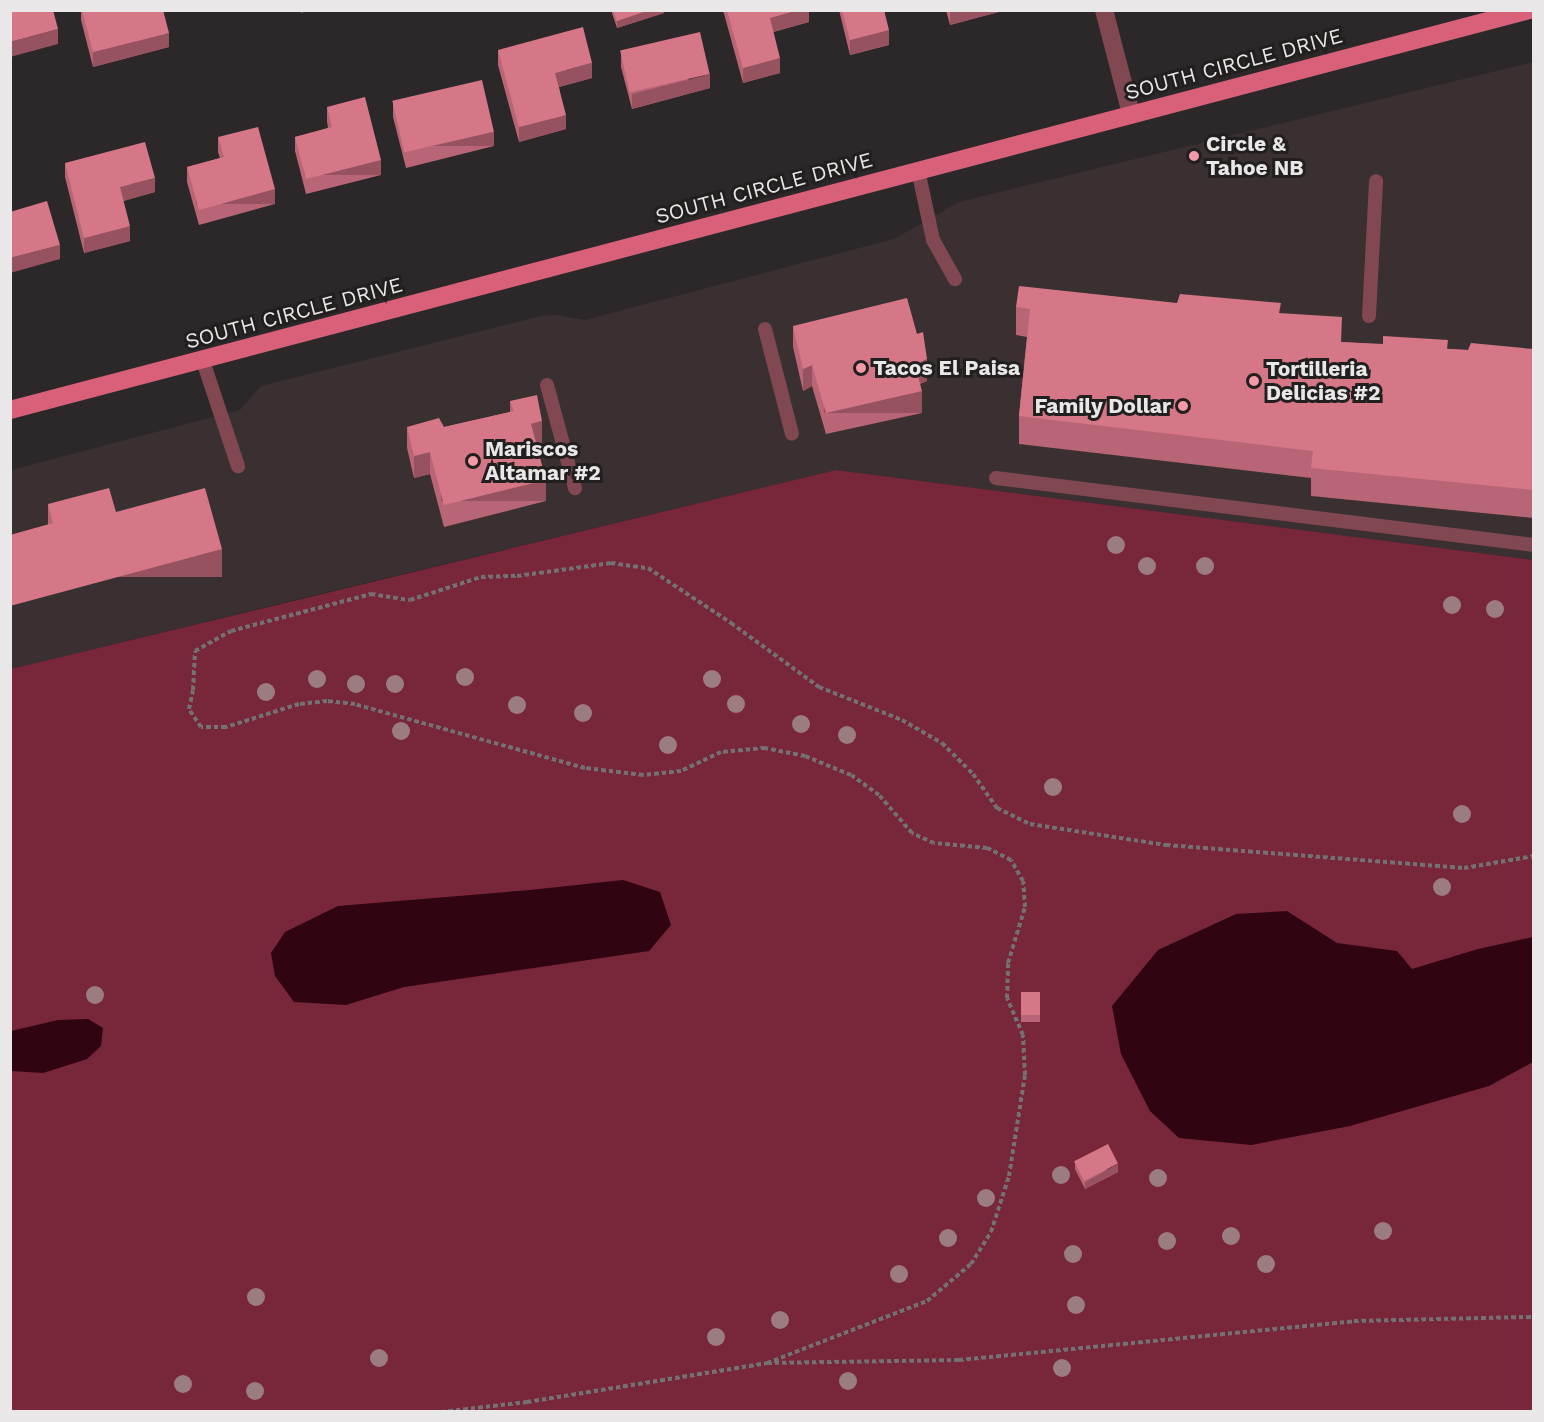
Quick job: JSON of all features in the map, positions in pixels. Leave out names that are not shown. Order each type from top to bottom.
[{"type":"main road","name":"SOUTH CIRCLE DRIVE","points":[[10,410],[203,361],[1496,15],[1529,10]]},
{"type":"street","points":[[1104,10],[1131,114]]},
{"type":"lane","points":[[918,170],[933,240],[955,279]]},
{"type":"lane","points":[[1369,316],[1376,181]]},
{"type":"lane","points":[[765,329],[792,434]]},
{"type":"lane","points":[[203,361],[238,465]]},
{"type":"lane","points":[[547,385],[575,488]]},
{"type":"lane","points":[[996,478],[1533,545]]},
{"type":"path","points":[[767,1363],[927,1301],[971,1264],[991,1232],[1009,1176],[1025,1075],[1023,1035],[1007,998],[1008,963],[1025,907],[1023,881],[1011,860],[987,848],[934,843],[912,833],[879,795],[851,775],[805,756],[765,748],[721,753],[681,771],[643,775],[585,768],[355,704],[327,701],[299,704],[226,727],[201,727],[189,709],[193,690],[195,651],[231,631],[371,594],[410,600],[481,577],[517,576],[611,563],[648,568],[731,623],[819,687],[902,720],[942,742],[973,774],[997,808],[1029,824],[1166,844],[1464,868],[1533,856]]},
{"type":"path","points":[[441,1412],[527,1402],[767,1363],[959,1360],[1354,1321],[1533,1317]]},
{"type":"shaded area","points":[[1533,62],[1533,560],[836,470],[12,669],[11,672],[11,470],[240,410],[261,386],[542,316],[555,315],[585,320],[894,239],[959,202]]},
{"type":"shaded area","points":[[836,470],[1533,560],[1533,1411],[11,1412],[11,669]]},
{"type":"shaded area","points":[[623,880],[660,892],[671,925],[649,951],[404,987],[346,1005],[294,1002],[275,976],[271,953],[285,932],[338,906]]},
{"type":"shaded area","points":[[1287,911],[1337,943],[1397,951],[1412,969],[1478,949],[1533,937],[1533,1062],[1489,1086],[1350,1126],[1251,1145],[1179,1138],[1150,1111],[1121,1054],[1112,1006],[1158,950],[1236,914]]},
{"type":"shaded area","points":[[88,1019],[103,1028],[101,1046],[87,1059],[43,1073],[11,1071],[11,1031],[58,1020]]},
{"type":"building","points":[[10,10],[53,10],[58,29],[10,42]]},
{"type":"building","points":[[82,10],[163,10],[169,33],[93,52]]},
{"type":"building","points":[[613,10],[649,10],[617,21]]},
{"type":"building","points":[[727,10],[798,10],[770,18],[780,58],[743,68]]},
{"type":"building","points":[[842,10],[884,10],[889,30],[850,40]]},
{"type":"building","points":[[583,27],[592,63],[555,73],[566,115],[519,127],[498,50]]},
{"type":"building","points":[[700,32],[710,74],[630,92],[620,50]]},
{"type":"building","points":[[482,80],[494,132],[404,152],[392,101]]},
{"type":"building","points":[[365,97],[381,160],[306,179],[295,137],[332,127],[327,107]]},
{"type":"building","points":[[258,127],[275,189],[199,210],[187,167],[224,157],[218,137]]},
{"type":"building","points":[[145,142],[155,178],[120,187],[130,226],[84,238],[65,163]]},
{"type":"building","points":[[47,201],[60,245],[10,258],[10,212]]},
{"type":"building","points":[[1019,286],[1177,303],[1180,294],[1281,303],[1279,313],[1342,317],[1341,342],[1383,344],[1383,336],[1448,340],[1447,349],[1468,350],[1471,343],[1533,349],[1533,490],[1311,468],[1313,451],[1019,416],[1030,309],[1016,307]]},
{"type":"building","name":"Tacos El Paisa","points":[[907,298],[917,334],[923,332],[927,359],[915,365],[922,391],[826,413],[812,365],[803,369],[793,326]]},
{"type":"building","name":"Mariscos Altamar #2","points":[[537,395],[542,421],[531,424],[546,480],[444,505],[430,452],[414,456],[407,427],[439,418],[444,427],[514,411],[510,401]]},
{"type":"building","points":[[109,488],[116,512],[205,488],[222,549],[10,606],[10,535],[53,523],[48,504]]},
{"type":"building","points":[[1021,992],[1040,992],[1040,1015],[1021,1015]]},
{"type":"building","points":[[1108,1144],[1118,1164],[1084,1181],[1074,1161]]},
{"type":"place","name":"Circle & Tahoe NB","points":[[1194,156]]},
{"type":"place","name":"Tacos El Paisa","points":[[861,368]]},
{"type":"place","name":"Tortilleria Delicias #2","points":[[1254,381]]},
{"type":"place","name":"Family Dollar","points":[[1183,406]]},
{"type":"place","name":"Mariscos Altamar #2","points":[[473,461]]}]
